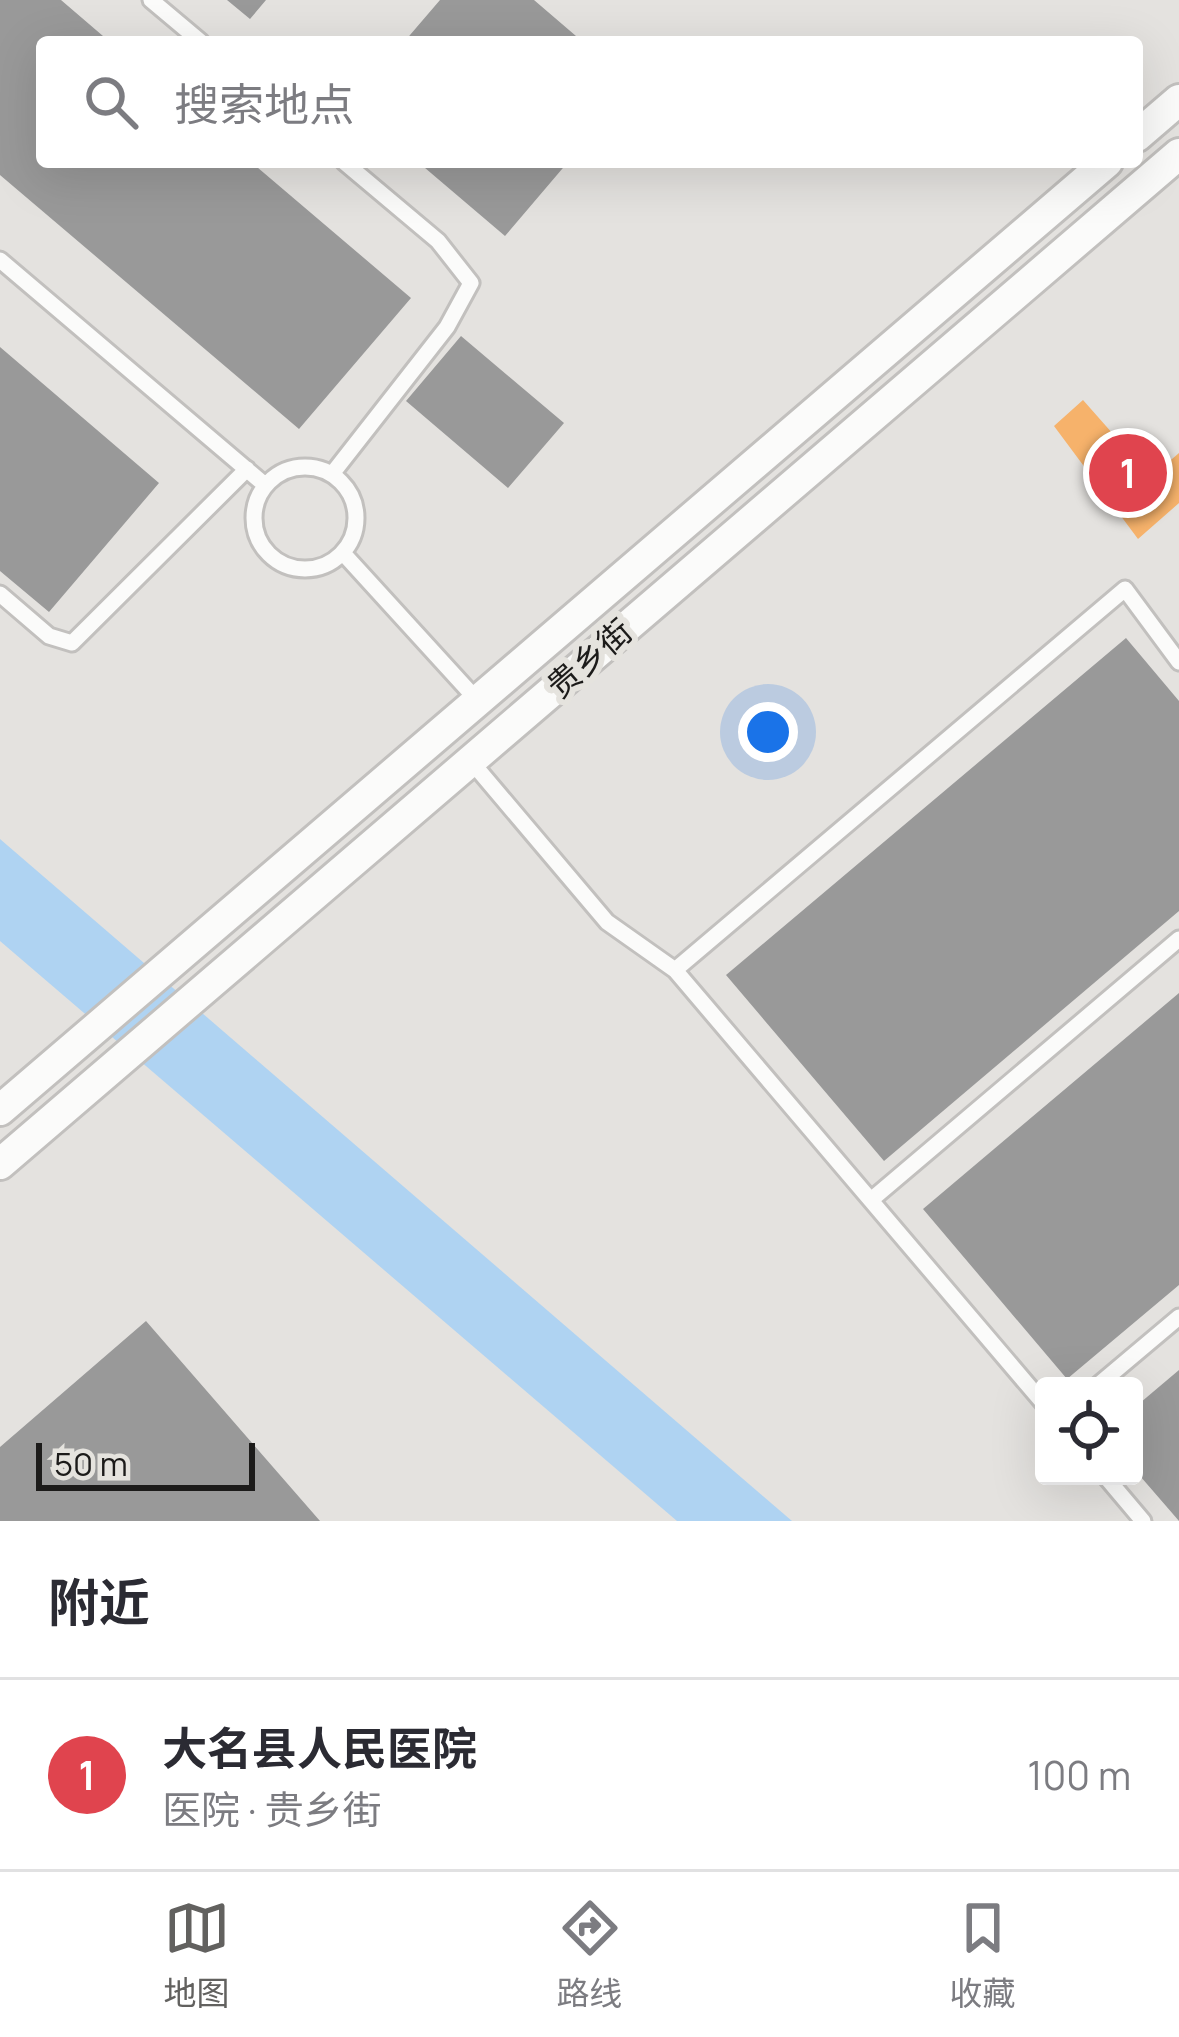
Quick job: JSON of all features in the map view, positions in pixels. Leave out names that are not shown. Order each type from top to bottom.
[{"type":"street","points":[[1143,131],[1179,100]]},
{"type":"street","name":"贵乡街","points":[[0,1164],[1179,154]]},
{"type":"street","name":"贵乡街","points":[[0,1110],[1100,168]]},
{"type":"lane","points":[[151,0],[194,36]]},
{"type":"lane","points":[[332,474],[447,327],[471,283],[438,241],[351,168]]},
{"type":"lane","points":[[0,260],[266,485]]},
{"type":"lane","points":[[308,466],[332,474],[348,490],[358,520],[343,553],[314,569],[277,561],[258,539],[254,525],[258,497],[266,485],[292,468],[308,466]]},
{"type":"lane","points":[[0,594],[49,636],[72,643],[247,469]]},
{"type":"lane","points":[[343,553],[477,700]]},
{"type":"lane","points":[[675,970],[1125,590],[1179,662]]},
{"type":"lane","points":[[470,760],[607,922],[675,970],[1035,1393]]},
{"type":"lane","points":[[871,1200],[1179,939]]},
{"type":"lane","points":[[1108,1377],[1179,1317]]},
{"type":"lane","points":[[1113,1485],[1143,1521]]},
{"type":"water","points":[[0,839],[792,1521],[677,1521],[0,941]]},
{"type":"building: 医疗","points":[[1083,400],[1151,477],[1179,453],[1179,503],[1138,539],[1054,426]]},
{"type":"building: 工业","points":[[0,0],[61,0],[103,36],[36,36],[36,168],[258,168],[411,298],[299,429],[0,175]]},
{"type":"building: 工业","points":[[227,0],[266,0],[250,19]]},
{"type":"building: 工业","points":[[440,0],[534,0],[576,36],[409,36]]},
{"type":"building: 工业","points":[[425,168],[563,168],[505,236]]},
{"type":"building: 工业","points":[[461,336],[564,423],[508,488],[406,401]]},
{"type":"building: 工业","points":[[0,347],[159,483],[49,612],[0,571]]},
{"type":"building: 工业","points":[[1126,638],[1179,701],[1179,911],[884,1161],[726,975]]},
{"type":"building: 工业","points":[[1179,993],[1179,1285],[1065,1377],[923,1209]]},
{"type":"building: 工业","points":[[146,1321],[320,1521],[0,1521],[0,1447]]},
{"type":"building: 工业","points":[[1179,1370],[1179,1521],[1143,1479],[1143,1400]]},
{"type":"place","name":"大名县人民医院","points":[[1128,473]]}]
